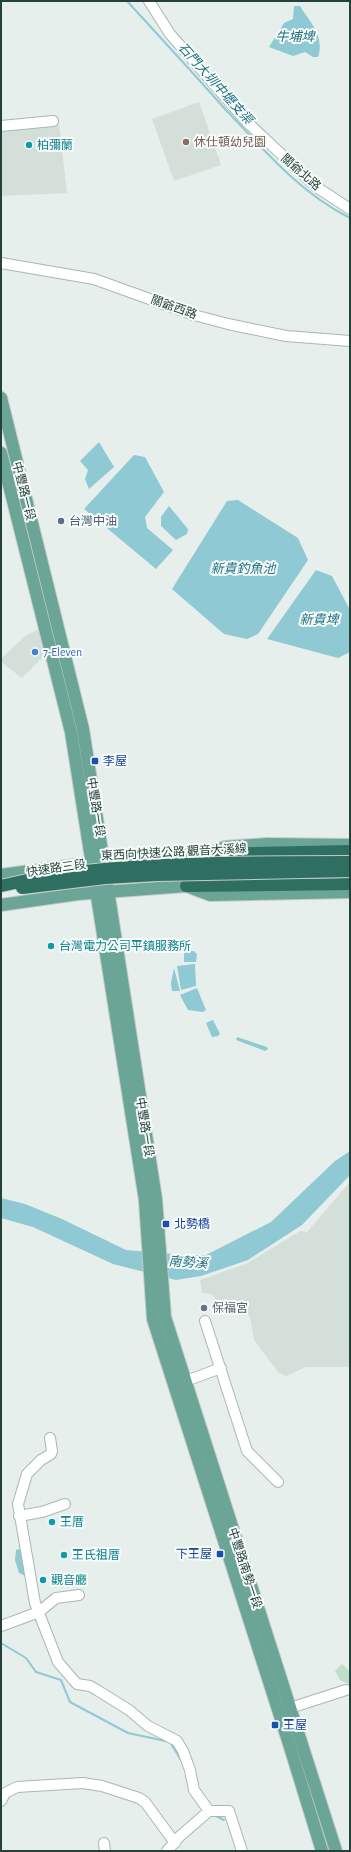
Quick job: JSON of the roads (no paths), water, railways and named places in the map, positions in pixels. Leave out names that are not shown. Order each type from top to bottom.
[{"type":"highway","points":[[207,854],[350,850]]},
{"type":"highway","name":"東西向快速公路 觀音大溪線","points":[[1,886],[66,873],[120,867],[221,863],[350,862]]},
{"type":"highway","name":"東西向快速公路 觀音大溪線","points":[[1,893],[19,889],[105,878],[213,873],[350,871]]},
{"type":"highway","points":[[186,886],[350,884]]},
{"type":"main road","name":"中豐路一段","points":[[1,398],[83,729],[156,1199],[154,1246]]},
{"type":"main road","name":"中豐路一段","points":[[1,453],[71,732],[95,893],[145,1200],[154,1246]]},
{"type":"main road","points":[[36,591],[48,588]]},
{"type":"main road","name":"快速路三段","points":[[1,875],[104,861],[207,854],[225,847],[253,845],[350,845]]},
{"type":"main road","points":[[1,905],[95,893],[186,886],[210,895],[350,892]]},
{"type":"main road","points":[[154,1246],[156,1284]]},
{"type":"main road","name":"中豐路南勢一段","points":[[156,1284],[165,1317],[336,1851]]},
{"type":"main road","name":"中豐路南勢一段","points":[[156,1284],[153,1319],[322,1851]]},
{"type":"main road","points":[[174,1385],[186,1381]]},
{"type":"street","name":"關爺北路","points":[[149,1],[170,34],[247,122],[315,186],[350,209]]},
{"type":"street","points":[[1,126],[53,121]]},
{"type":"street","name":"關爺西路","points":[[1,263],[94,279],[194,315],[228,324],[286,336],[350,341]]},
{"type":"street","name":"快速路三段","points":[[207,854],[226,859],[350,856]]},
{"type":"street","points":[[186,886],[215,882],[350,877]]},
{"type":"street","points":[[205,1321],[247,1451],[278,1482]]},
{"type":"street","points":[[186,1381],[221,1368]]},
{"type":"street","points":[[50,1438],[51,1454],[41,1460],[27,1474],[18,1504],[35,1603],[58,1662],[77,1684],[90,1686],[129,1710],[148,1726],[172,1737],[177,1741],[183,1751],[190,1770],[194,1790],[209,1812]]},
{"type":"street","points":[[19,1516],[42,1512],[65,1504]]},
{"type":"street","points":[[1,1626],[39,1612],[56,1598],[79,1595]]},
{"type":"street","points":[[290,1708],[346,1690]]},
{"type":"street","points":[[1,1801],[5,1793],[17,1787],[66,1783],[102,1786],[139,1798],[150,1808],[175,1843]]},
{"type":"street","points":[[167,1851],[209,1812],[229,1811],[241,1851]]},
{"type":"water","name":"牛埔埤","points":[[294,6],[300,6],[318,36],[320,50],[318,57],[313,57],[305,52],[293,56],[269,47],[284,23],[293,19]]},
{"type":"water","points":[[99,442],[114,467],[89,489],[85,479],[88,470],[80,461]]},
{"type":"water","points":[[134,455],[145,457],[164,492],[145,517],[147,528],[173,550],[156,569],[84,509]]},
{"type":"water","name":"新貴釣魚池","points":[[238,500],[298,538],[308,560],[258,634],[247,639],[224,634],[172,589],[227,501]]},
{"type":"water","points":[[169,506],[188,529],[187,534],[176,540],[161,526],[161,517]]},
{"type":"water","name":"新貴埤","points":[[316,570],[332,576],[350,610],[350,652],[338,658],[267,639]]},
{"type":"water","points":[[194,951],[197,954],[196,962],[184,962],[184,952]]},
{"type":"water","points":[[195,964],[196,986],[181,990],[177,966]]},
{"type":"water","points":[[174,968],[180,991],[172,991],[171,983]]},
{"type":"water","points":[[197,988],[206,1010],[203,1012],[188,1010],[180,995]]},
{"type":"water","points":[[213,1020],[220,1034],[212,1037],[206,1023]]},
{"type":"water","points":[[237,1037],[267,1047],[268,1049],[265,1051],[236,1040]]},
{"type":"water","name":"南勢溪","points":[[350,1151],[350,1175],[302,1225],[248,1260],[201,1276],[176,1280],[113,1264],[33,1227],[1,1218],[1,1198],[25,1204],[62,1219],[126,1250],[186,1255],[206,1255],[271,1222],[335,1161]]},
{"type":"water","points":[[23,1548],[28,1577],[19,1573],[15,1560],[16,1550]]},
{"type":"waterway","name":"石門大圳中壢支渠","points":[[127,1],[225,109],[283,169],[315,196],[350,218]]},
{"type":"waterway","points":[[1,1643],[26,1658],[36,1672],[61,1680],[70,1702],[128,1733],[170,1742],[181,1760]]},
{"type":"waterway","points":[[190,1791],[203,1810]]},
{"type":"waterway","points":[[214,1815],[224,1820]]},
{"type":"place","name":"休仕頓幼兒園","points":[[186,142]]},
{"type":"place","name":"柏彌蘭","points":[[29,145]]},
{"type":"place","name":"台灣中油","points":[[61,521]]},
{"type":"place","name":"7-Eleven","points":[[35,652]]},
{"type":"place","name":"李屋","points":[[95,761]]},
{"type":"place","name":"台灣電力公司平鎮服務所","points":[[51,946]]},
{"type":"place","name":"北勢橋","points":[[166,1224]]},
{"type":"place","name":"保福宮","points":[[204,1308]]},
{"type":"place","name":"王厝","points":[[52,1522]]},
{"type":"place","name":"下王屋","points":[[220,1554]]},
{"type":"place","name":"王氏祖厝","points":[[64,1555]]},
{"type":"place","name":"觀音廳","points":[[43,1580]]},
{"type":"place","name":"王屋","points":[[275,1725]]}]
